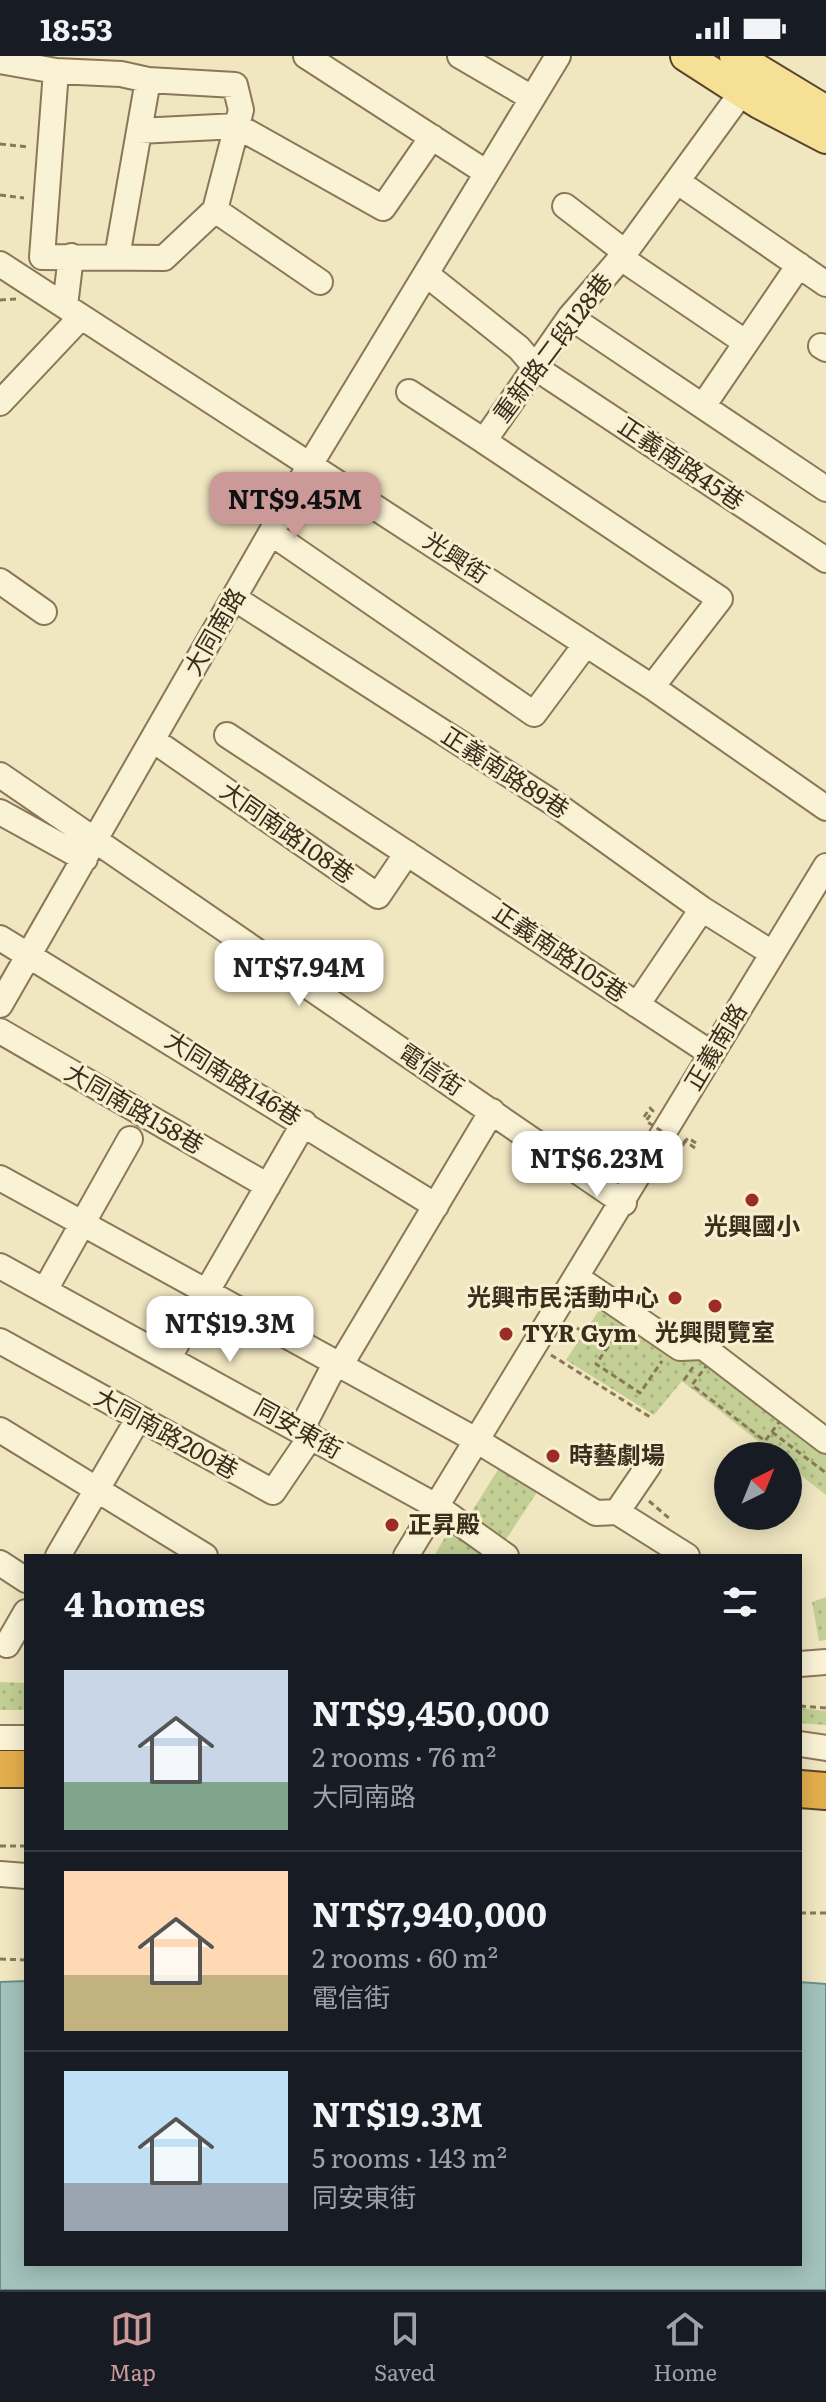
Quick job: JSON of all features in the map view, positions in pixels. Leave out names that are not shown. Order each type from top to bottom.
[{"type":"highway","points":[[0,1744],[24,1745]]},
{"type":"highway","points":[[802,1767],[826,1769]]},
{"type":"highway","points":[[0,1768],[24,1769]]},
{"type":"highway","points":[[802,1780],[826,1779]]},
{"type":"highway","points":[[802,1789],[826,1791]]},
{"type":"main road","points":[[686,56],[742,92],[826,138]]},
{"type":"main road","points":[[735,56],[826,111]]},
{"type":"street","points":[[306,56],[487,173]]},
{"type":"street","points":[[460,56],[532,98]]},
{"type":"street","name":"大同南路","points":[[0,1005],[311,463],[558,56]]},
{"type":"street","points":[[0,61],[56,71],[122,65],[148,80],[235,85],[241,110],[215,210],[164,258],[42,257],[56,71]]},
{"type":"street","points":[[117,257],[148,80]]},
{"type":"street","name":"重新路二段128巷","points":[[652,687],[720,599],[484,441],[570,317],[623,255],[742,92]]},
{"type":"street","points":[[139,131],[237,126],[383,208],[432,137]]},
{"type":"street","points":[[678,182],[826,284]]},
{"type":"street","points":[[565,206],[623,255],[745,342]]},
{"type":"street","points":[[215,210],[320,282]]},
{"type":"street","points":[[3,393],[73,311],[71,256]]},
{"type":"street","name":"光興街","points":[[0,264],[652,687],[826,808]]},
{"type":"street","points":[[703,406],[799,265]]},
{"type":"street","name":"正義南路45巷","points":[[426,274],[519,348],[536,368],[826,560]]},
{"type":"street","points":[[570,317],[826,489]]},
{"type":"street","points":[[409,392],[484,441]]},
{"type":"street","points":[[271,533],[534,714],[586,644]]},
{"type":"street","points":[[0,581],[44,612]]},
{"type":"street","name":"正義南路89巷","points":[[234,598],[558,806],[702,909],[772,953]]},
{"type":"street","name":"正義南路105巷","points":[[227,735],[712,1054]]},
{"type":"street","name":"大同南路108巷","points":[[153,740],[378,896],[407,853]]},
{"type":"street","name":"電信街","points":[[0,775],[91,849],[492,1111],[624,1203]]},
{"type":"street","points":[[0,812],[91,849]]},
{"type":"street","name":"正義南路","points":[[407,1554],[624,1203],[826,866]]},
{"type":"street","points":[[637,1005],[702,909]]},
{"type":"street","name":"大同南路146巷","points":[[0,938],[436,1206]]},
{"type":"street","name":"大同南路158巷","points":[[0,1031],[268,1186]]},
{"type":"street","points":[[306,1433],[339,1363],[492,1111]]},
{"type":"street","points":[[169,1357],[304,1123]]},
{"type":"street","points":[[45,1290],[130,1139]]},
{"type":"street","points":[[0,1178],[476,1440],[596,1513],[617,1512],[684,1554]]},
{"type":"street","name":"同安東街","points":[[0,1266],[436,1506],[503,1554]]},
{"type":"street","points":[[576,1277],[680,1348],[703,1347],[826,1441]]},
{"type":"street","name":"大同南路200巷","points":[[3,1350],[273,1492],[306,1433]]},
{"type":"street","points":[[59,1554],[138,1419]]},
{"type":"street","points":[[0,1430],[202,1554]]},
{"type":"street","points":[[617,1512],[649,1465]]},
{"type":"street","points":[[0,1563],[24,1579]]},
{"type":"street","points":[[11,1645],[24,1616]]},
{"type":"street","points":[[802,1664],[826,1662]]},
{"type":"street","points":[[0,1738],[24,1738]]},
{"type":"street","points":[[802,1744],[826,1748]]},
{"type":"street","points":[[802,1796],[826,1798]]},
{"type":"street","points":[[0,1874],[24,1876]]},
{"type":"path","points":[[0,144],[49,150]]},
{"type":"path","points":[[0,195],[45,200]]},
{"type":"path","points":[[648,1106],[654,1110]]},
{"type":"path","points":[[645,1119],[683,1145],[685,1141],[694,1147]]},
{"type":"path","points":[[577,1328],[607,1348]]},
{"type":"path","points":[[631,1336],[621,1329],[596,1364],[640,1393],[664,1358]]},
{"type":"path","points":[[535,1344],[650,1417]]},
{"type":"path","points":[[707,1365],[780,1421],[772,1432],[765,1441],[692,1385],[707,1365]]},
{"type":"path","points":[[691,1370],[699,1376]]},
{"type":"path","points":[[772,1432],[826,1473]]},
{"type":"path","points":[[651,1502],[663,1513]]},
{"type":"path","points":[[802,1706],[826,1708]]},
{"type":"path","points":[[0,1846],[24,1846]]},
{"type":"path","points":[[802,1913],[826,1913]]},
{"type":"path","points":[[0,1959],[24,1960]]},
{"type":"green space","points":[[605,1301],[702,1352],[826,1446],[826,1495],[802,1476],[802,1442],[759,1442],[682,1381],[654,1415],[566,1360]]},
{"type":"green space","points":[[501,1465],[539,1489],[505,1541],[469,1516]]},
{"type":"green space","points":[[450,1529],[487,1554],[435,1554]]},
{"type":"green space","points":[[826,1597],[826,1640],[819,1641],[812,1602]]},
{"type":"green space","points":[[0,1682],[24,1683],[24,1710],[0,1710]]},
{"type":"green space","points":[[802,1708],[826,1711],[826,1725],[802,1723]]},
{"type":"water","points":[[24,1981],[24,2266],[802,2266],[802,1982],[826,1984],[826,2290],[0,2290],[0,1982]]},
{"type":"place","name":"光興國小","points":[[752,1200]]},
{"type":"place","name":"光興市民活動中心","points":[[675,1298]]},
{"type":"place","name":"光興閱覽室","points":[[715,1306]]},
{"type":"place","name":"TYR Gym","points":[[506,1334]]},
{"type":"place","name":"時藝劇場","points":[[553,1456]]},
{"type":"place","name":"正昇殿","points":[[392,1525]]}]
